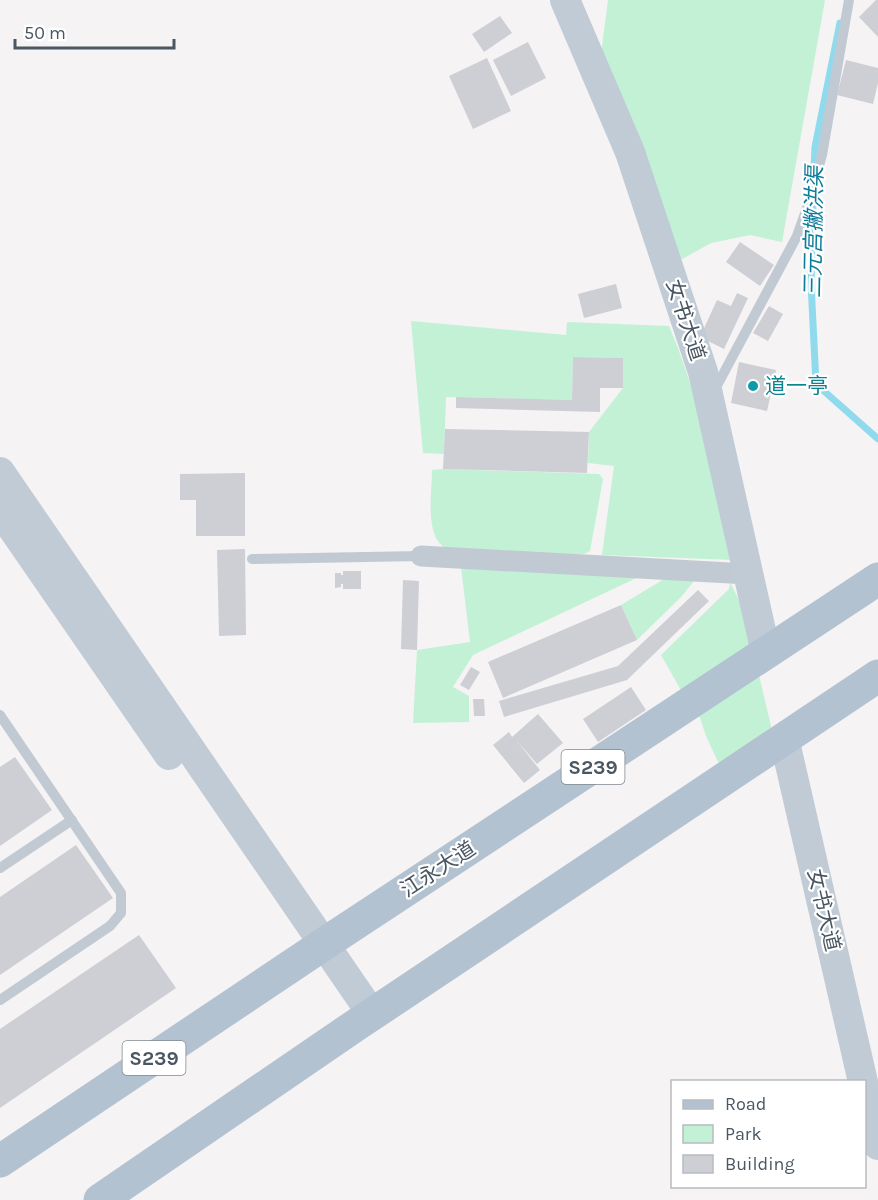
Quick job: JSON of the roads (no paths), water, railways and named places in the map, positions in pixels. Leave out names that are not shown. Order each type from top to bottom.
[{"type":"main road","name":"女书大道","points":[[565,0],[630,152],[703,372],[766,653]]},
{"type":"main road","points":[[0,472],[315,949]]},
{"type":"main road","points":[[0,510],[364,1019]]},
{"type":"main road","name":"江永大道","points":[[0,1161],[315,949],[878,579]]},
{"type":"main road","points":[[100,1200],[364,1019],[878,676]]},
{"type":"main road","name":"女书大道","points":[[784,738],[863,1080]]},
{"type":"main road","points":[[866,1094],[878,1145]]},
{"type":"street","points":[[421,556],[748,574]]},
{"type":"lane","points":[[709,400],[797,236],[807,208],[822,155],[849,0]]},
{"type":"lane","points":[[252,559],[421,556]]},
{"type":"lane","points":[[0,715],[4,730],[72,820],[121,893],[121,912],[110,926],[0,1000]]},
{"type":"lane","points":[[0,868],[72,820]]},
{"type":"waterway","name":"三元宫撇洪渠","points":[[814,171],[815,147],[840,23]]},
{"type":"waterway","name":"三元宫撇洪渠","points":[[813,198],[811,283],[816,384],[878,439]]},
{"type":"place","name":"道一亭","points":[[753,386]]}]
